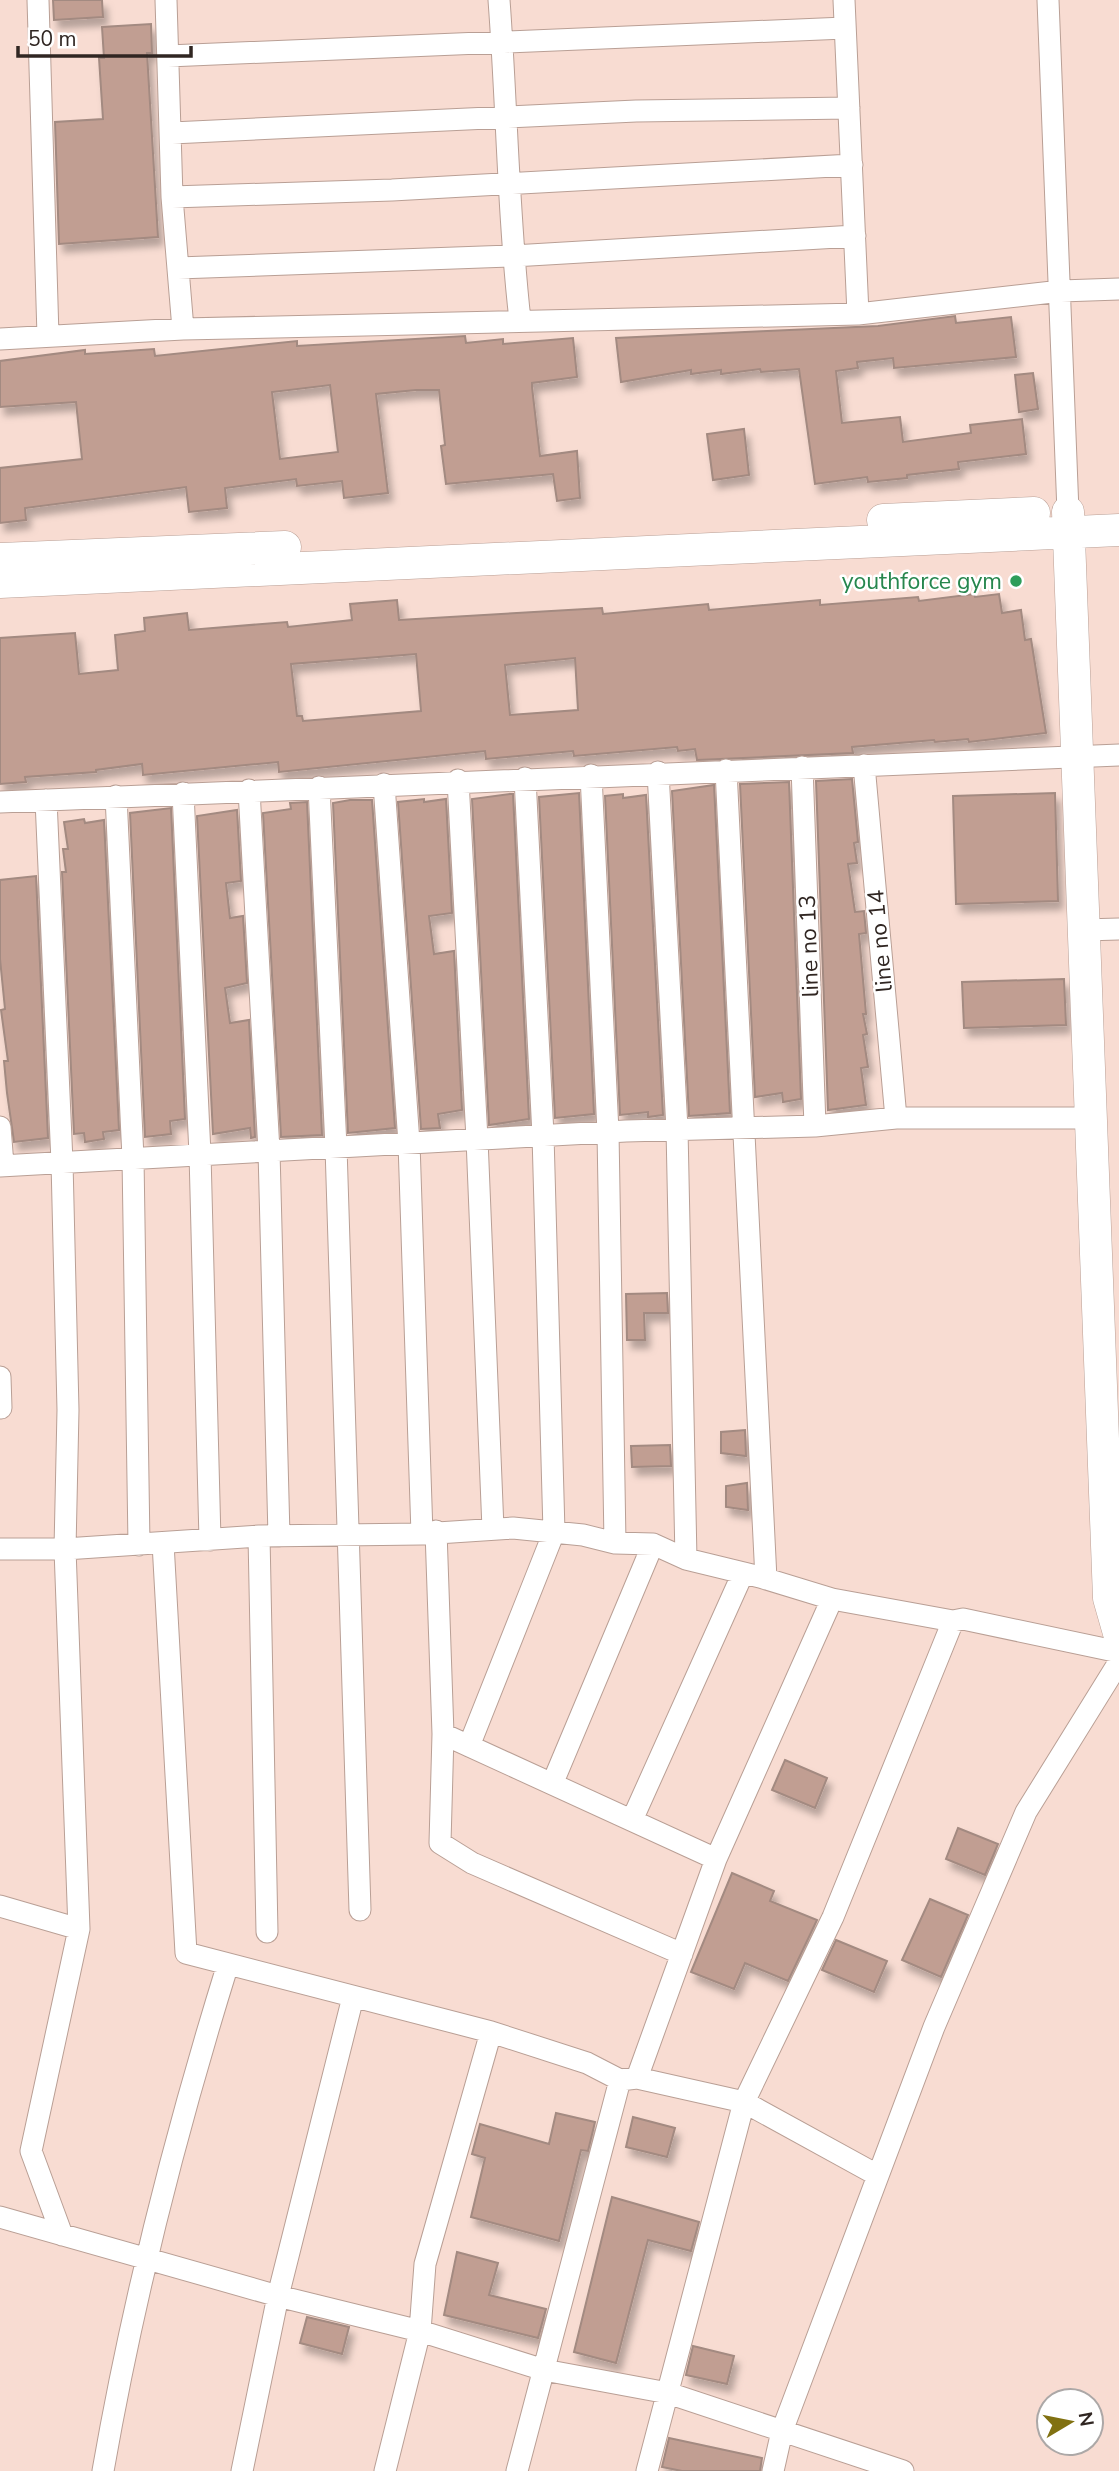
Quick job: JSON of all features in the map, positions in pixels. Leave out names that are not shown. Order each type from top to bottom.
[{"type":"main road","points":[[0,582],[1069,522],[1119,510]]},
{"type":"main road","points":[[1069,522],[1109,1598],[1119,1633]]},
{"type":"main road","points":[[0,559],[1069,522],[1119,530]]},
{"type":"street","points":[[38,0],[48,336]]},
{"type":"street","points":[[166,0],[172,197],[183,329]]},
{"type":"street","points":[[499,0],[508,120],[513,256],[520,320]]},
{"type":"street","points":[[844,0],[858,314]]},
{"type":"street","points":[[1048,0],[1069,522]]},
{"type":"street","points":[[168,56],[502,41],[630,39],[845,28]]},
{"type":"street","points":[[172,133],[508,120],[636,111],[849,107]]},
{"type":"street","points":[[172,197],[509,184],[852,165]]},
{"type":"street","points":[[178,268],[513,256],[855,236]]},
{"type":"street","points":[[0,339],[183,329],[858,314],[1061,291],[1119,289]]},
{"type":"street","points":[[0,802],[458,780],[1119,755]]},
{"type":"street","name":"line no 14","points":[[864,765],[896,1118]]},
{"type":"street","name":"line no 13","points":[[802,767],[815,1126]]},
{"type":"street","points":[[726,770],[766,1579]]},
{"type":"street","points":[[658,772],[677,1129],[686,1559]]},
{"type":"street","points":[[591,775],[608,1132],[615,1543]]},
{"type":"street","points":[[469,1746],[554,1532],[543,1135],[525,778]]},
{"type":"street","points":[[458,780],[477,1139],[493,1529]]},
{"type":"street","points":[[384,784],[409,1143],[429,1532],[443,1734],[440,1843],[472,1863],[682,1954]]},
{"type":"street","points":[[318,787],[335,1147],[360,1910]]},
{"type":"street","points":[[249,790],[269,1151],[267,1932]]},
{"type":"street","points":[[183,793],[200,1154],[210,1540]]},
{"type":"street","points":[[116,796],[133,1158],[139,1545]]},
{"type":"street","points":[[46,800],[62,1162],[68,1410],[65,1549],[79,1929],[31,2151],[62,2235]]},
{"type":"street","points":[[1084,930],[1119,929]]},
{"type":"street","points":[[0,1127],[1,1166],[543,1135],[815,1126],[896,1118],[1092,1118]]},
{"type":"street","points":[[0,1377],[1,1408]]},
{"type":"street","points":[[0,1549],[65,1549],[269,1536],[493,1529],[554,1532],[615,1543],[653,1544],[686,1559],[832,1599],[953,1620],[963,1619],[1119,1652]]},
{"type":"street","points":[[163,1543],[186,1953],[491,2032],[629,2079],[744,2102],[877,2175]]},
{"type":"street","points":[[554,1782],[653,1544]]},
{"type":"street","points":[[632,1821],[743,1573]]},
{"type":"street","points":[[517,2471],[629,2079],[682,1954],[716,1859],[832,1599]]},
{"type":"street","points":[[647,2471],[744,2102],[832,1917],[953,1620]]},
{"type":"street","points":[[773,2471],[782,2431],[934,2027],[1026,1812],[1119,1662]]},
{"type":"street","points":[[443,1734],[554,1782],[716,1859]]},
{"type":"street","points":[[0,1906],[79,1929]]},
{"type":"street","points":[[103,2471],[125,2342],[183,2108],[228,1964]]},
{"type":"street","points":[[242,2471],[278,2295],[353,1997]]},
{"type":"street","points":[[384,2471],[420,2331],[425,2264],[491,2032]]},
{"type":"street","points":[[0,2217],[278,2295],[420,2331],[544,2370],[668,2393],[903,2471]]},
{"type":"building","points":[[53,0],[102,0],[103,17],[54,20]]},
{"type":"building","points":[[151,24],[152,53],[147,53],[158,237],[59,244],[55,122],[103,119],[99,58],[104,58],[102,27]]},
{"type":"building","points":[[955,316],[956,323],[1011,317],[1016,357],[894,368],[893,358],[857,362],[858,368],[836,371],[842,423],[900,417],[903,442],[971,433],[970,425],[1022,419],[1026,454],[958,462],[959,469],[907,475],[907,478],[868,482],[867,477],[815,484],[799,369],[761,372],[760,369],[721,374],[721,370],[691,374],[691,370],[621,382],[616,338],[878,326]]},
{"type":"building","points":[[465,336],[466,343],[503,339],[503,344],[573,338],[577,377],[532,383],[532,387],[540,456],[577,451],[580,498],[557,501],[553,474],[446,484],[441,446],[445,445],[439,390],[416,390],[376,394],[388,493],[344,498],[342,481],[297,486],[296,479],[225,488],[227,508],[189,512],[186,487],[25,508],[26,520],[0,523],[0,468],[82,459],[76,402],[0,407],[0,361],[85,350],[85,354],[154,349],[155,356],[297,341],[297,346]],"holes":[[[330,385],[338,452],[280,459],[272,392]]]},
{"type":"building","points":[[1033,373],[1038,409],[1019,412],[1015,375]]},
{"type":"building","points":[[744,429],[749,475],[713,480],[707,434]]},
{"type":"building","points":[[974,594],[975,597],[999,594],[1002,613],[1021,610],[1025,640],[1031,639],[1046,733],[969,742],[968,739],[934,740],[852,747],[853,753],[697,760],[695,749],[678,751],[677,747],[574,756],[573,751],[486,759],[485,751],[279,772],[278,762],[143,775],[142,764],[96,772],[25,777],[26,782],[0,784],[0,638],[75,633],[79,674],[118,670],[115,635],[145,631],[144,618],[187,613],[189,630],[287,622],[288,627],[352,620],[350,604],[397,600],[399,620],[602,608],[603,614],[708,604],[709,610],[820,600],[820,605],[918,597],[919,601]],"holes":[[[416,654],[421,711],[303,721],[302,716],[297,716],[291,664]],[[575,658],[578,710],[510,715],[505,665]]]},
{"type":"building","points":[[852,779],[858,842],[854,843],[857,863],[848,864],[855,912],[864,911],[866,933],[859,934],[866,1014],[863,1014],[867,1034],[863,1035],[868,1067],[861,1068],[866,1105],[828,1110],[816,781]]},
{"type":"building","points":[[789,782],[801,1099],[783,1102],[782,1093],[755,1097],[740,784]]},
{"type":"building","points":[[714,785],[730,1113],[689,1116],[672,791]]},
{"type":"building","points":[[579,793],[594,1114],[555,1118],[539,797]]},
{"type":"building","points":[[1055,793],[1058,901],[956,904],[953,796]]},
{"type":"building","points":[[513,794],[529,1119],[489,1125],[472,799]]},
{"type":"building","points":[[623,794],[623,798],[646,795],[663,1115],[648,1117],[648,1112],[620,1115],[605,796]]},
{"type":"building","points":[[424,799],[424,802],[446,799],[452,913],[429,916],[434,954],[454,951],[462,1110],[438,1114],[440,1128],[421,1129],[398,802]]},
{"type":"building","points":[[372,800],[395,1128],[348,1133],[333,803]]},
{"type":"building","points":[[307,802],[322,1135],[281,1137],[263,813],[291,809],[290,803]]},
{"type":"building","points":[[171,808],[185,1119],[170,1121],[171,1134],[145,1137],[130,813]]},
{"type":"building","points":[[237,810],[241,881],[226,883],[230,918],[243,916],[247,983],[225,988],[230,1023],[249,1020],[255,1137],[251,1138],[250,1128],[213,1134],[197,816]]},
{"type":"building","points":[[84,819],[85,823],[104,820],[119,1130],[103,1132],[104,1139],[85,1142],[84,1133],[74,1134],[62,872],[66,872],[63,849],[68,849],[64,822]]},
{"type":"building","points":[[36,876],[48,1138],[14,1142],[7,1093],[4,1061],[8,1061],[1,1010],[5,1009],[0,959],[0,880]]},
{"type":"building","points":[[1064,979],[1066,1025],[964,1028],[962,982]]},
{"type":"building","points":[[667,1293],[668,1313],[644,1313],[645,1340],[627,1340],[626,1294]]},
{"type":"building","points":[[745,1430],[746,1456],[721,1453],[721,1432]]},
{"type":"building","points":[[670,1445],[671,1466],[632,1467],[631,1446]]},
{"type":"building","points":[[747,1483],[748,1510],[726,1507],[726,1486]]},
{"type":"building","points":[[785,1760],[827,1778],[815,1808],[772,1790]]},
{"type":"building","points":[[958,1828],[998,1844],[985,1875],[946,1859]]},
{"type":"building","points":[[732,1873],[774,1891],[770,1901],[817,1920],[788,1981],[745,1963],[734,1989],[691,1972]]},
{"type":"building","points":[[930,1899],[968,1915],[941,1977],[902,1960]]},
{"type":"building","points":[[836,1940],[887,1961],[874,1992],[822,1970]]},
{"type":"building","points":[[556,2113],[595,2122],[588,2151],[581,2150],[559,2241],[471,2217],[485,2158],[472,2154],[480,2124],[549,2144]]},
{"type":"building","points":[[633,2117],[675,2128],[667,2157],[626,2147]]},
{"type":"building","points":[[612,2197],[699,2222],[691,2251],[648,2240],[616,2363],[574,2352]]},
{"type":"building","points":[[457,2252],[498,2263],[489,2295],[546,2309],[538,2338],[444,2315]]},
{"type":"building","points":[[307,2317],[349,2327],[342,2354],[300,2343]]},
{"type":"building","points":[[693,2346],[734,2356],[727,2384],[686,2375]]},
{"type":"building","points":[[669,2438],[762,2458],[760,2471],[682,2471],[662,2467]]},
{"type":"place","name":"youthforce gym","points":[[1016,581]]}]
